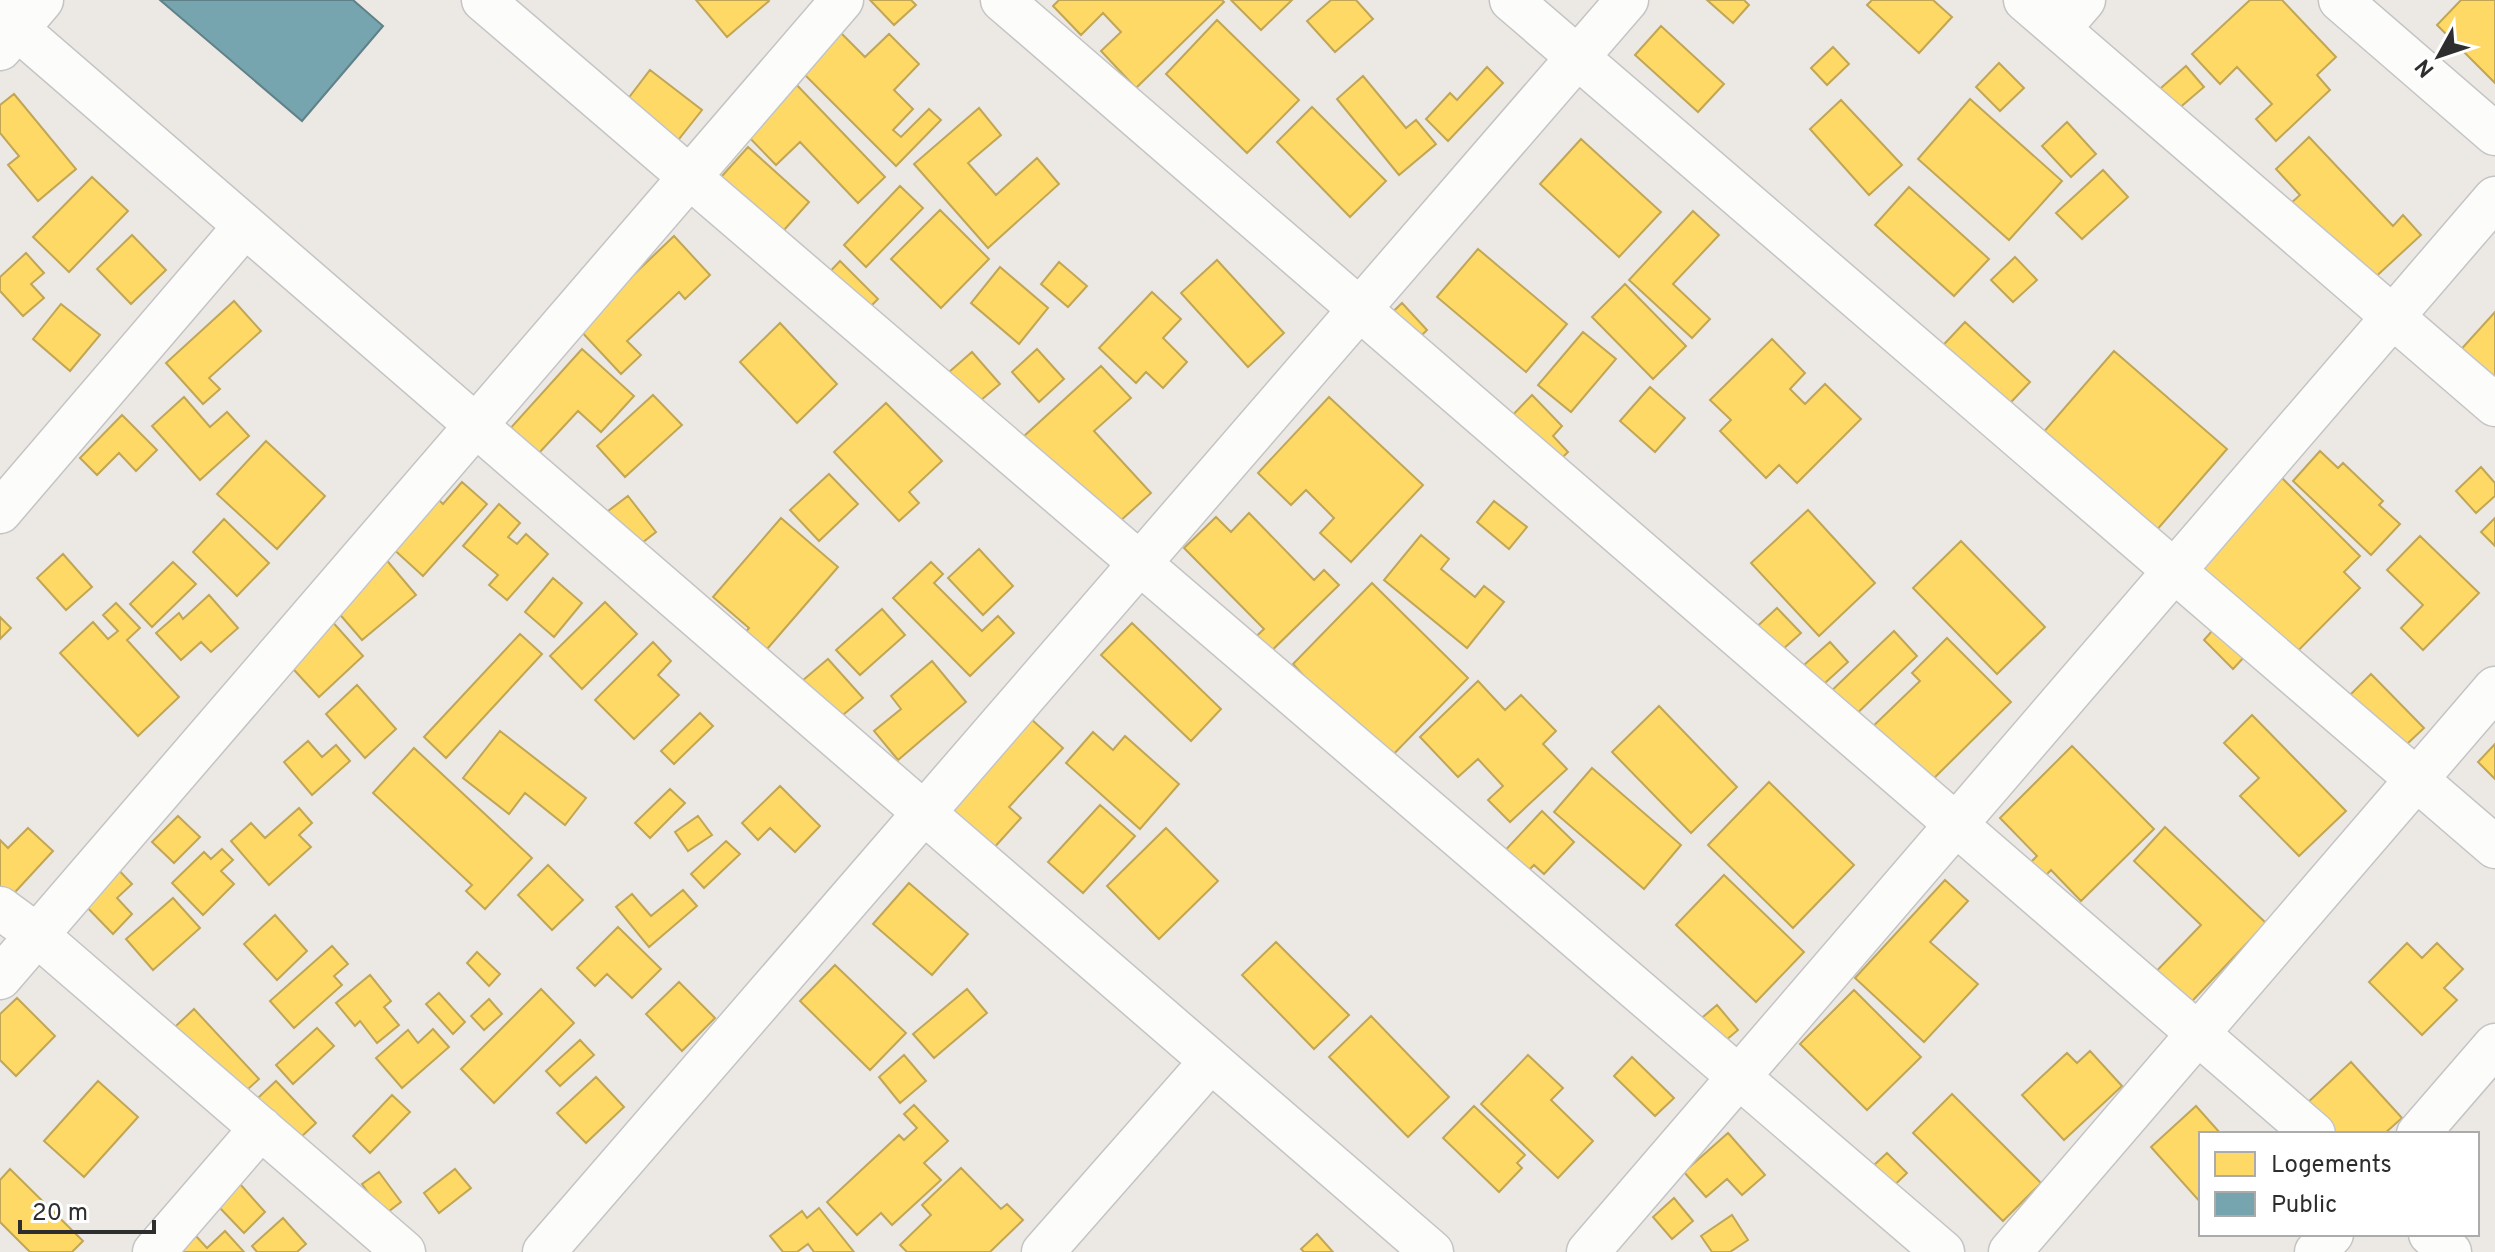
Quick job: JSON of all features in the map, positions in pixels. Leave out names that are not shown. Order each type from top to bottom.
[{"type":"street","points":[[483,0],[1943,1252]]},
{"type":"street","points":[[0,978],[842,0]]},
{"type":"street","points":[[1002,0],[2312,1132]]},
{"type":"street","points":[[1511,0],[2495,847]]},
{"type":"street","points":[[544,1252],[1627,0]]},
{"type":"street","points":[[2025,0],[2072,15],[2393,317],[2495,405]]},
{"type":"street","points":[[2340,0],[2495,134]]},
{"type":"street","points":[[15,23],[245,226],[1432,1252]]},
{"type":"street","points":[[1588,1252],[2495,198]]},
{"type":"street","points":[[0,512],[245,226]]},
{"type":"street","points":[[2010,1252],[2495,688]]},
{"type":"street","points":[[0,908],[37,935],[404,1252]]},
{"type":"street","points":[[2420,1132],[2495,1045]]},
{"type":"street","points":[[1043,1252],[1211,1061]]},
{"type":"street","points":[[154,1252],[261,1128]]},
{"type":"street","points":[[2316,1252],[2330,1236]]},
{"type":"street","points":[[2432,1236],[2450,1252]]},
{"type":"building: Logements","points":[[696,0],[768,0],[769,1],[727,37]]},
{"type":"building: Logements","points":[[870,0],[911,0],[916,5],[894,25]]},
{"type":"building: Logements","points":[[1059,0],[1224,2],[1136,88],[1101,51],[1121,32],[1103,13],[1081,35],[1053,6]]},
{"type":"building: Logements","points":[[1231,0],[1292,0],[1261,30]]},
{"type":"building: Logements","points":[[1331,0],[1356,0],[1373,19],[1335,52],[1307,21]]},
{"type":"building: Logements","points":[[1707,0],[1744,0],[1749,5],[1733,23]]},
{"type":"building: Logements","points":[[1872,0],[1933,0],[1952,17],[1919,53],[1867,5]]},
{"type":"building: Logements","points":[[2250,0],[2282,0],[2336,57],[2317,75],[2330,90],[2276,141],[2256,119],[2272,104],[2237,67],[2220,84],[2192,54]]},
{"type":"building: Logements","points":[[2461,0],[2495,0],[2495,83],[2437,25]]},
{"type":"building: Logements","points":[[1217,20],[1299,100],[1247,153],[1166,74]]},
{"type":"building: Logements","points":[[1661,26],[1724,84],[1698,112],[1635,55]]},
{"type":"building: Logements","points":[[840,32],[865,57],[889,34],[919,64],[894,90],[913,109],[893,130],[901,137],[929,109],[941,120],[896,166],[801,71]]},
{"type":"building: Logements","points":[[1833,47],[1849,64],[1827,85],[1811,68]]},
{"type":"building: Logements","points":[[1999,63],[2024,88],[2000,111],[1976,87]]},
{"type":"building: Logements","points":[[2186,66],[2204,87],[2164,121],[2146,101]]},
{"type":"building: Logements","points":[[1487,67],[1503,83],[1448,141],[1426,119],[1450,93],[1457,100]]},
{"type":"building: Logements","points":[[650,70],[702,110],[675,144],[624,104]]},
{"type":"building: Logements","points":[[1363,76],[1406,128],[1416,120],[1436,144],[1399,175],[1337,99]]},
{"type":"building: Logements","points":[[792,80],[885,177],[858,203],[800,142],[776,165],[741,129]]},
{"type":"building: Logements","points":[[14,94],[76,169],[38,201],[8,165],[19,156],[0,133],[0,105]]},
{"type":"building: Logements","points":[[1970,99],[2062,181],[2009,240],[1918,159]]},
{"type":"building: Logements","points":[[1841,100],[1902,165],[1869,195],[1810,129]]},
{"type":"building: Logements","points":[[1312,107],[1386,181],[1350,217],[1277,142]]},
{"type":"building: Logements","points":[[979,108],[1001,135],[968,163],[996,195],[1037,158],[1059,184],[988,248],[914,164]]},
{"type":"building: Logements","points":[[2067,122],[2096,154],[2071,177],[2042,146]]},
{"type":"building: Logements","points":[[2309,137],[2393,226],[2403,215],[2421,235],[2357,294],[2280,213],[2300,195],[2276,169]]},
{"type":"building: Logements","points":[[1581,139],[1661,212],[1619,257],[1540,184]]},
{"type":"building: Logements","points":[[748,147],[809,202],[776,239],[714,185]]},
{"type":"building: Logements","points":[[2103,170],[2128,197],[2082,239],[2056,213]]},
{"type":"building: Logements","points":[[92,177],[128,211],[69,272],[33,237]]},
{"type":"building: Logements","points":[[900,186],[923,208],[866,267],[844,245]]},
{"type":"building: Logements","points":[[1909,187],[1989,259],[1954,296],[1875,225]]},
{"type":"building: Logements","points":[[940,210],[989,259],[941,308],[891,259]]},
{"type":"building: Logements","points":[[1693,211],[1719,235],[1673,284],[1710,319],[1692,338],[1629,280]]},
{"type":"building: Logements","points":[[132,235],[166,270],[131,304],[97,269]]},
{"type":"building: Logements","points":[[674,236],[710,275],[685,299],[679,292],[627,341],[641,355],[621,374],[578,328]]},
{"type":"building: Logements","points":[[1478,249],[1567,324],[1526,372],[1437,297]]},
{"type":"building: Logements","points":[[26,253],[44,273],[31,284],[44,298],[23,316],[0,291],[0,277]]},
{"type":"building: Logements","points":[[2015,257],[2037,280],[2013,302],[1991,280]]},
{"type":"building: Logements","points":[[1217,260],[1284,333],[1248,367],[1181,293]]},
{"type":"building: Logements","points":[[840,261],[878,299],[860,317],[822,280]]},
{"type":"building: Logements","points":[[1059,262],[1087,286],[1068,307],[1041,284]]},
{"type":"building: Logements","points":[[1000,267],[1048,308],[1019,344],[971,303]]},
{"type":"building: Logements","points":[[1625,284],[1686,346],[1653,379],[1592,317]]},
{"type":"building: Logements","points":[[1152,292],[1181,319],[1163,338],[1187,362],[1163,388],[1146,372],[1136,383],[1099,348]]},
{"type":"building: Logements","points":[[234,301],[261,331],[209,378],[220,389],[203,404],[166,363]]},
{"type":"building: Logements","points":[[1402,303],[1427,330],[1405,352],[1379,325]]},
{"type":"building: Logements","points":[[61,304],[100,335],[70,371],[33,339]]},
{"type":"building: Logements","points":[[2495,312],[2495,390],[2456,355]]},
{"type":"building: Logements","points":[[1965,322],[2030,382],[1997,417],[1932,357]]},
{"type":"building: Logements","points":[[780,323],[837,384],[797,423],[740,362]]},
{"type":"building: Logements","points":[[1583,332],[1616,359],[1571,412],[1538,385]]},
{"type":"building: Logements","points":[[1772,339],[1805,373],[1790,389],[1805,404],[1825,384],[1861,419],[1797,483],[1779,465],[1766,478],[1720,431],[1731,420],[1710,400]]},
{"type":"building: Logements","points":[[582,349],[634,396],[601,432],[578,411],[526,467],[499,441]]},
{"type":"building: Logements","points":[[1037,349],[1064,379],[1039,402],[1012,372]]},
{"type":"building: Logements","points":[[2114,351],[2227,449],[2142,547],[2029,449]]},
{"type":"building: Logements","points":[[972,352],[1000,384],[960,418],[933,386]]},
{"type":"building: Logements","points":[[1101,366],[1131,398],[1094,431],[1151,493],[1096,543],[1000,458]]},
{"type":"building: Logements","points":[[1650,387],[1685,418],[1655,452],[1620,421]]},
{"type":"building: Logements","points":[[653,395],[682,425],[625,477],[597,446]]},
{"type":"building: Logements","points":[[1532,395],[1562,426],[1553,436],[1568,452],[1550,470],[1504,424]]},
{"type":"building: Logements","points":[[184,397],[210,427],[227,412],[249,436],[200,480],[152,426]]},
{"type":"building: Logements","points":[[1329,397],[1423,485],[1351,562],[1320,533],[1334,518],[1306,490],[1291,505],[1258,473]]},
{"type":"building: Logements","points":[[886,403],[942,461],[909,492],[919,503],[899,521],[834,452]]},
{"type":"building: Logements","points":[[122,415],[157,450],[136,471],[119,453],[97,475],[80,458]]},
{"type":"building: Logements","points":[[266,441],[325,496],[277,549],[217,494]]},
{"type":"building: Logements","points":[[2320,451],[2338,468],[2343,463],[2383,501],[2379,505],[2400,524],[2371,555],[2293,481]]},
{"type":"building: Logements","points":[[2481,467],[2495,483],[2495,496],[2476,513],[2456,491]]},
{"type":"building: Logements","points":[[829,474],[858,504],[819,541],[790,510]]},
{"type":"building: Logements","points":[[2281,477],[2360,556],[2344,572],[2360,588],[2270,679],[2246,655],[2233,669],[2204,640],[2220,622],[2178,581]]},
{"type":"building: Logements","points":[[462,482],[487,504],[423,576],[390,546],[435,496],[443,504]]},
{"type":"building: Logements","points":[[628,496],[656,532],[620,560],[592,523]]},
{"type":"building: Logements","points":[[1494,501],[1527,527],[1509,549],[1477,522]]},
{"type":"building: Logements","points":[[499,504],[520,523],[508,537],[517,544],[526,534],[548,554],[507,600],[489,585],[498,575],[463,546]]},
{"type":"building: Logements","points":[[1808,510],[1875,583],[1819,636],[1751,563]]},
{"type":"building: Logements","points":[[1249,513],[1314,580],[1324,570],[1339,585],[1261,661],[1246,646],[1264,629],[1184,548],[1216,517],[1231,532]]},
{"type":"building: Logements","points":[[781,518],[838,567],[755,663],[734,645],[749,628],[713,597]]},
{"type":"building: Logements","points":[[2495,518],[2495,546],[2481,532]]},
{"type":"building: Logements","points":[[224,519],[269,563],[237,596],[193,552]]},
{"type":"building: Logements","points":[[1421,535],[1449,559],[1441,569],[1475,597],[1484,586],[1504,602],[1467,648],[1384,580]]},
{"type":"building: Logements","points":[[2420,536],[2479,593],[2423,650],[2401,628],[2423,605],[2387,570]]},
{"type":"building: Logements","points":[[1961,541],[2045,627],[1997,674],[1913,588]]},
{"type":"building: Logements","points":[[979,549],[1013,586],[983,615],[948,578]]},
{"type":"building: Logements","points":[[63,554],[92,587],[66,610],[37,578]]},
{"type":"building: Logements","points":[[384,557],[416,595],[362,640],[330,603]]},
{"type":"building: Logements","points":[[173,562],[196,584],[152,627],[130,604]]},
{"type":"building: Logements","points":[[931,562],[943,574],[934,583],[982,631],[998,616],[1014,633],[970,676],[893,598]]},
{"type":"building: Logements","points":[[553,578],[582,603],[554,637],[525,612]]},
{"type":"building: Logements","points":[[1372,583],[1468,678],[1384,764],[1293,664]]},
{"type":"building: Logements","points":[[209,595],[238,628],[211,652],[201,642],[181,660],[156,633],[179,613],[183,619]]},
{"type":"building: Logements","points":[[605,602],[637,634],[582,689],[550,656]]},
{"type":"building: Logements","points":[[116,603],[140,628],[127,640],[179,697],[138,736],[60,653],[93,622],[108,639],[118,631],[103,615]]},
{"type":"building: Logements","points":[[1777,608],[1801,633],[1772,659],[1749,634]]},
{"type":"building: Logements","points":[[882,609],[905,635],[860,675],[836,650]]},
{"type":"building: Logements","points":[[0,617],[11,628],[0,639]]},
{"type":"building: Logements","points":[[329,618],[363,656],[319,697],[284,659]]},
{"type":"building: Logements","points":[[1132,623],[1221,709],[1191,741],[1101,655]]},
{"type":"building: Logements","points":[[1894,631],[1917,656],[1849,721],[1826,696]]},
{"type":"building: Logements","points":[[520,634],[542,654],[446,758],[424,737]]},
{"type":"building: Logements","points":[[1947,638],[2011,702],[1922,790],[1866,733],[1920,681],[1912,673]]},
{"type":"building: Logements","points":[[653,642],[671,661],[658,675],[679,695],[634,739],[595,700]]},
{"type":"building: Logements","points":[[1830,642],[1848,662],[1814,693],[1796,672]]},
{"type":"building: Logements","points":[[828,659],[863,698],[817,737],[783,697]]},
{"type":"building: Logements","points":[[932,661],[966,702],[898,760],[874,731],[901,709],[891,696]]},
{"type":"building: Logements","points":[[2371,674],[2424,728],[2388,762],[2337,708]]},
{"type":"building: Logements","points":[[1478,681],[1505,710],[1521,695],[1556,731],[1543,744],[1567,769],[1510,822],[1488,800],[1503,786],[1478,759],[1458,777],[1420,737]]},
{"type":"building: Logements","points":[[357,685],[396,729],[365,758],[326,714]]},
{"type":"building: Logements","points":[[1659,706],[1737,787],[1691,833],[1612,752]]},
{"type":"building: Logements","points":[[700,713],[713,726],[674,764],[661,751]]},
{"type":"building: Logements","points":[[2252,715],[2346,811],[2299,856],[2240,796],[2259,778],[2224,743]]},
{"type":"building: Logements","points":[[1030,718],[1063,748],[1009,807],[1021,818],[992,850],[947,810]]},
{"type":"building: Logements","points":[[500,731],[586,798],[565,825],[525,793],[509,814],[463,778]]},
{"type":"building: Logements","points":[[1093,732],[1113,750],[1125,736],[1179,784],[1140,829],[1066,763]]},
{"type":"building: Logements","points":[[308,741],[322,757],[336,745],[350,761],[312,795],[284,762]]},
{"type":"building: Logements","points":[[2495,744],[2495,779],[2478,762]]},
{"type":"building: Logements","points":[[2072,746],[2154,829],[2081,901],[2051,870],[2030,892],[2016,877],[2037,856],[2000,818]]},
{"type":"building: Logements","points":[[414,748],[532,858],[485,909],[466,891],[472,885],[373,793]]},
{"type":"building: Logements","points":[[1592,768],[1681,845],[1644,889],[1554,812]]},
{"type":"building: Logements","points":[[1769,782],[1854,865],[1793,928],[1708,845]]},
{"type":"building: Logements","points":[[780,786],[820,826],[795,852],[770,828],[758,840],[742,823]]},
{"type":"building: Logements","points":[[670,789],[685,803],[650,838],[635,823]]},
{"type":"building: Logements","points":[[1100,805],[1135,836],[1083,893],[1048,862]]},
{"type":"building: Logements","points":[[299,808],[312,823],[299,835],[311,847],[269,885],[231,841],[251,823],[265,838]]},
{"type":"building: Logements","points":[[1542,811],[1574,842],[1544,874],[1534,865],[1521,878],[1499,857]]},
{"type":"building: Logements","points":[[178,816],[200,837],[174,863],[152,842]]},
{"type":"building: Logements","points":[[698,816],[712,835],[688,851],[675,832]]},
{"type":"building: Logements","points":[[2165,827],[2266,923],[2178,1016],[2144,984],[2201,925],[2134,861]]},
{"type":"building: Logements","points":[[28,828],[53,851],[5,903],[0,898],[0,840],[8,848]]},
{"type":"building: Logements","points":[[1166,828],[1218,881],[1159,939],[1107,886]]},
{"type":"building: Logements","points":[[726,841],[740,854],[704,888],[691,874]]},
{"type":"building: Logements","points":[[222,849],[233,860],[221,871],[234,884],[203,915],[172,883],[204,852],[211,859]]},
{"type":"building: Logements","points":[[111,862],[132,884],[117,898],[132,914],[113,934],[76,896]]},
{"type":"building: Logements","points":[[548,865],[583,900],[552,930],[518,895]]},
{"type":"building: Logements","points":[[1724,875],[1804,952],[1756,1002],[1676,925]]},
{"type":"building: Logements","points":[[1945,880],[1968,901],[1930,942],[1978,984],[1924,1042],[1855,978]]},
{"type":"building: Logements","points":[[909,883],[968,934],[932,975],[873,924]]},
{"type":"building: Logements","points":[[683,890],[697,906],[649,947],[616,907],[632,894],[651,916]]},
{"type":"building: Logements","points":[[173,898],[200,928],[153,970],[126,939]]},
{"type":"building: Logements","points":[[275,915],[307,951],[277,980],[244,944]]},
{"type":"building: Logements","points":[[618,927],[661,969],[632,998],[607,974],[595,986],[577,968]]},
{"type":"building: Logements","points":[[1276,942],[1349,1015],[1314,1049],[1242,975]]},
{"type":"building: Logements","points":[[2407,943],[2422,958],[2437,943],[2463,969],[2444,988],[2457,1000],[2422,1035],[2369,982]]},
{"type":"building: Logements","points":[[332,946],[348,964],[334,976],[342,985],[294,1028],[270,1001]]},
{"type":"building: Logements","points":[[477,952],[500,974],[489,986],[467,963]]},
{"type":"building: Logements","points":[[835,965],[906,1033],[870,1070],[800,1001]]},
{"type":"building: Logements","points":[[370,975],[391,1001],[384,1007],[399,1025],[377,1043],[360,1021],[355,1026],[336,1003]]},
{"type":"building: Logements","points":[[679,982],[715,1018],[682,1051],[646,1014]]},
{"type":"building: Logements","points":[[541,989],[574,1023],[494,1103],[461,1069]]},
{"type":"building: Logements","points":[[967,989],[987,1013],[934,1058],[913,1034]]},
{"type":"building: Logements","points":[[1854,990],[1921,1057],[1867,1110],[1800,1044]]},
{"type":"building: Logements","points":[[439,993],[465,1022],[453,1034],[426,1004]]},
{"type":"building: Logements","points":[[17,998],[55,1036],[16,1076],[0,1060],[0,1014]]},
{"type":"building: Logements","points":[[489,999],[502,1014],[484,1030],[471,1016]]},
{"type":"building: Logements","points":[[1717,1005],[1738,1030],[1718,1047],[1697,1022]]},
{"type":"building: Logements","points":[[194,1009],[259,1079],[225,1110],[160,1041]]},
{"type":"building: Logements","points":[[1371,1016],[1449,1097],[1408,1137],[1329,1057]]},
{"type":"building: Logements","points":[[317,1028],[334,1046],[293,1084],[276,1065]]},
{"type":"building: Logements","points":[[433,1029],[449,1047],[402,1088],[376,1058],[408,1030],[418,1043]]},
{"type":"building: Logements","points":[[580,1040],[594,1055],[560,1086],[546,1071]]},
{"type":"building: Logements","points":[[2090,1051],[2122,1086],[2064,1140],[2022,1095],[2067,1053],[2077,1063]]},
{"type":"building: Logements","points":[[904,1055],[926,1081],[900,1103],[879,1077]]},
{"type":"building: Logements","points":[[1528,1055],[1563,1088],[1551,1100],[1593,1141],[1558,1178],[1481,1104]]},
{"type":"building: Logements","points":[[1632,1057],[1674,1098],[1655,1116],[1614,1076]]},
{"type":"building: Logements","points":[[2351,1062],[2402,1118],[2386,1132],[2330,1132],[2305,1105]]},
{"type":"building: Logements","points":[[596,1077],[624,1107],[586,1143],[557,1113]]},
{"type":"building: Logements","points":[[98,1081],[138,1117],[84,1177],[44,1141]]},
{"type":"building: Logements","points":[[276,1081],[316,1123],[284,1153],[244,1111]]},
{"type":"building: Logements","points":[[1952,1094],[2041,1183],[2003,1221],[1913,1133]]},
{"type":"building: Logements","points":[[392,1095],[410,1112],[370,1153],[353,1136]]},
{"type":"building: Logements","points":[[914,1105],[948,1141],[924,1163],[941,1180],[892,1225],[881,1213],[857,1235],[827,1202],[899,1135],[904,1140],[917,1128],[904,1114]]},
{"type":"building: Logements","points":[[1474,1106],[1525,1155],[1517,1163],[1522,1168],[1499,1192],[1443,1138]]},
{"type":"building: Logements","points":[[2196,1106],[2219,1132],[2199,1132],[2199,1201],[2151,1147]]},
{"type":"building: Logements","points":[[1728,1133],[1765,1175],[1742,1195],[1727,1179],[1706,1197],[1684,1172]]},
{"type":"building: Logements","points":[[1887,1153],[1907,1173],[1878,1201],[1858,1180]]},
{"type":"building: Logements","points":[[961,1168],[1001,1209],[1007,1204],[1023,1220],[990,1252],[907,1252],[900,1245],[931,1215],[922,1205]]},
{"type":"building: Logements","points":[[10,1169],[83,1241],[72,1252],[30,1252],[0,1222],[0,1180]]},
{"type":"building: Logements","points":[[455,1169],[471,1188],[439,1213],[424,1193]]},
{"type":"building: Logements","points":[[379,1172],[401,1202],[384,1215],[362,1184]]},
{"type":"building: Logements","points":[[240,1184],[265,1212],[244,1233],[217,1205]]},
{"type":"building: Logements","points":[[1674,1198],[1693,1221],[1672,1239],[1653,1217]]},
{"type":"building: Logements","points":[[819,1208],[854,1252],[814,1252],[808,1244],[797,1252],[783,1252],[770,1236],[802,1211],[807,1218]]},
{"type":"building: Logements","points":[[1732,1215],[1748,1240],[1730,1252],[1712,1252],[1701,1236]]},
{"type":"building: Logements","points":[[283,1218],[306,1244],[297,1252],[257,1252],[252,1246]]},
{"type":"building: Logements","points":[[225,1231],[244,1252],[176,1252],[195,1235],[207,1248]]},
{"type":"building: Logements","points":[[1317,1234],[1333,1252],[1304,1252],[1301,1249]]},
{"type":"building: Public","points":[[160,0],[353,0],[383,26],[302,121]]}]
